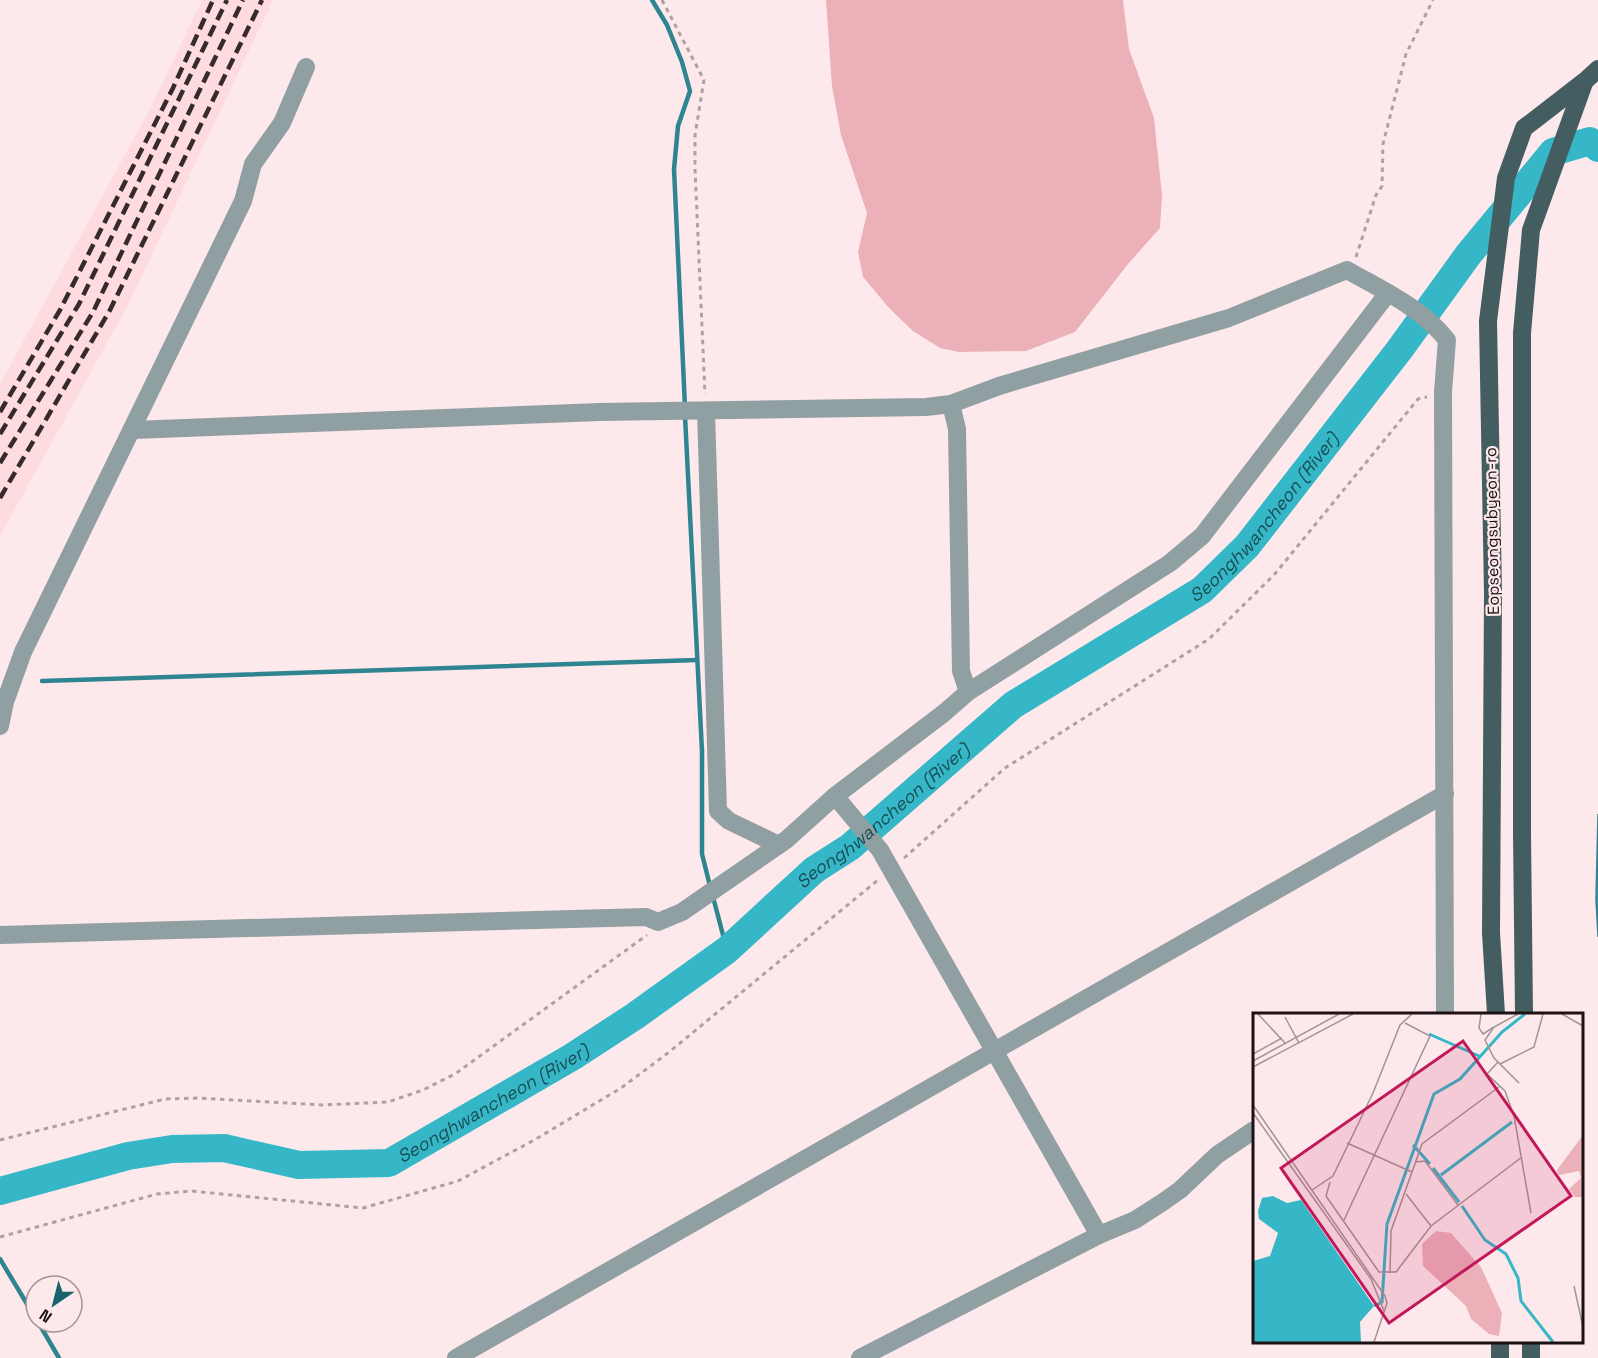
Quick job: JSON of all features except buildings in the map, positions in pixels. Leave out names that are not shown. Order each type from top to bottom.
[{"type":"main road","name":"Eopseongsubyeon-ro","points":[[1524,1013],[1522,333],[1531,230],[1591,75]]},
{"type":"main road","name":"Eopseongsubyeon-ro","points":[[1496,1013],[1491,933],[1493,593],[1488,321],[1506,178],[1524,128],[1591,75]]},
{"type":"lane","points":[[0,726],[5,702],[23,652],[243,201],[253,164],[282,123],[306,67]]},
{"type":"lane","points":[[133,430],[675,411],[926,407],[951,404],[999,386],[1229,318],[1347,270],[1388,293],[1436,326],[1447,340],[1443,392],[1445,1013]]},
{"type":"lane","points":[[0,935],[646,917],[658,922],[682,912],[779,844],[835,796],[968,692],[1170,563],[1202,536],[1388,293]]},
{"type":"lane","points":[[951,404],[957,429],[961,671],[968,692]]},
{"type":"lane","points":[[701,411],[718,811],[729,821],[779,844]]},
{"type":"lane","points":[[456,1358],[1445,794]]},
{"type":"lane","points":[[835,796],[880,850],[1099,1235]]},
{"type":"lane","points":[[860,1358],[1099,1235],[1135,1220],[1180,1190],[1217,1155],[1253,1131]]},
{"type":"path","points":[[662,0],[705,80],[695,135],[701,411]]},
{"type":"path","points":[[1347,270],[1358,254],[1382,186],[1383,144],[1406,54],[1433,0]]},
{"type":"path","points":[[0,1237],[157,1194],[191,1191],[363,1208],[458,1181],[536,1139],[621,1088],[668,1053],[891,869],[1005,768],[1209,639],[1274,575],[1418,399],[1443,392]]},
{"type":"path","points":[[0,1140],[165,1099],[197,1098],[322,1105],[388,1102],[423,1090],[455,1074],[644,938],[658,922]]},
{"type":"shaded area","points":[[202,0],[273,0],[128,305],[0,536],[0,384],[151,107]]},
{"type":"shaded area","points":[[826,0],[1123,0],[1129,49],[1154,118],[1162,195],[1160,228],[1128,264],[1075,332],[1026,351],[959,352],[940,348],[913,331],[889,308],[863,277],[858,252],[867,213],[841,135],[832,86]]},
{"type":"water","points":[[1598,814],[1598,937],[1596,899]]},
{"type":"waterway","points":[[652,0],[667,25],[682,62],[690,91],[678,126],[674,169],[685,407]]},
{"type":"waterway","name":"Seonghwancheon (River)","points":[[0,1191],[128,1156],[172,1149],[224,1148],[299,1165],[389,1163],[572,1057],[635,1016],[727,950],[814,870],[850,847],[1013,705],[1202,590],[1247,546],[1400,349],[1468,255],[1553,152],[1590,141],[1598,148]]},
{"type":"waterway","points":[[685,416],[702,751],[702,854],[710,886]]},
{"type":"waterway","points":[[42,681],[697,660]]},
{"type":"waterway","points":[[713,897],[727,950]]},
{"type":"waterway","points":[[0,1259],[24,1299]]},
{"type":"waterway","points":[[45,1334],[59,1358]]},
{"type":"railway","points":[[0,412],[60,310],[173,88],[213,0]]},
{"type":"railway","points":[[0,434],[79,304],[227,0]]},
{"type":"railway","points":[[0,463],[93,312],[243,0]]},
{"type":"railway","points":[[0,498],[110,310],[262,0]]}]
